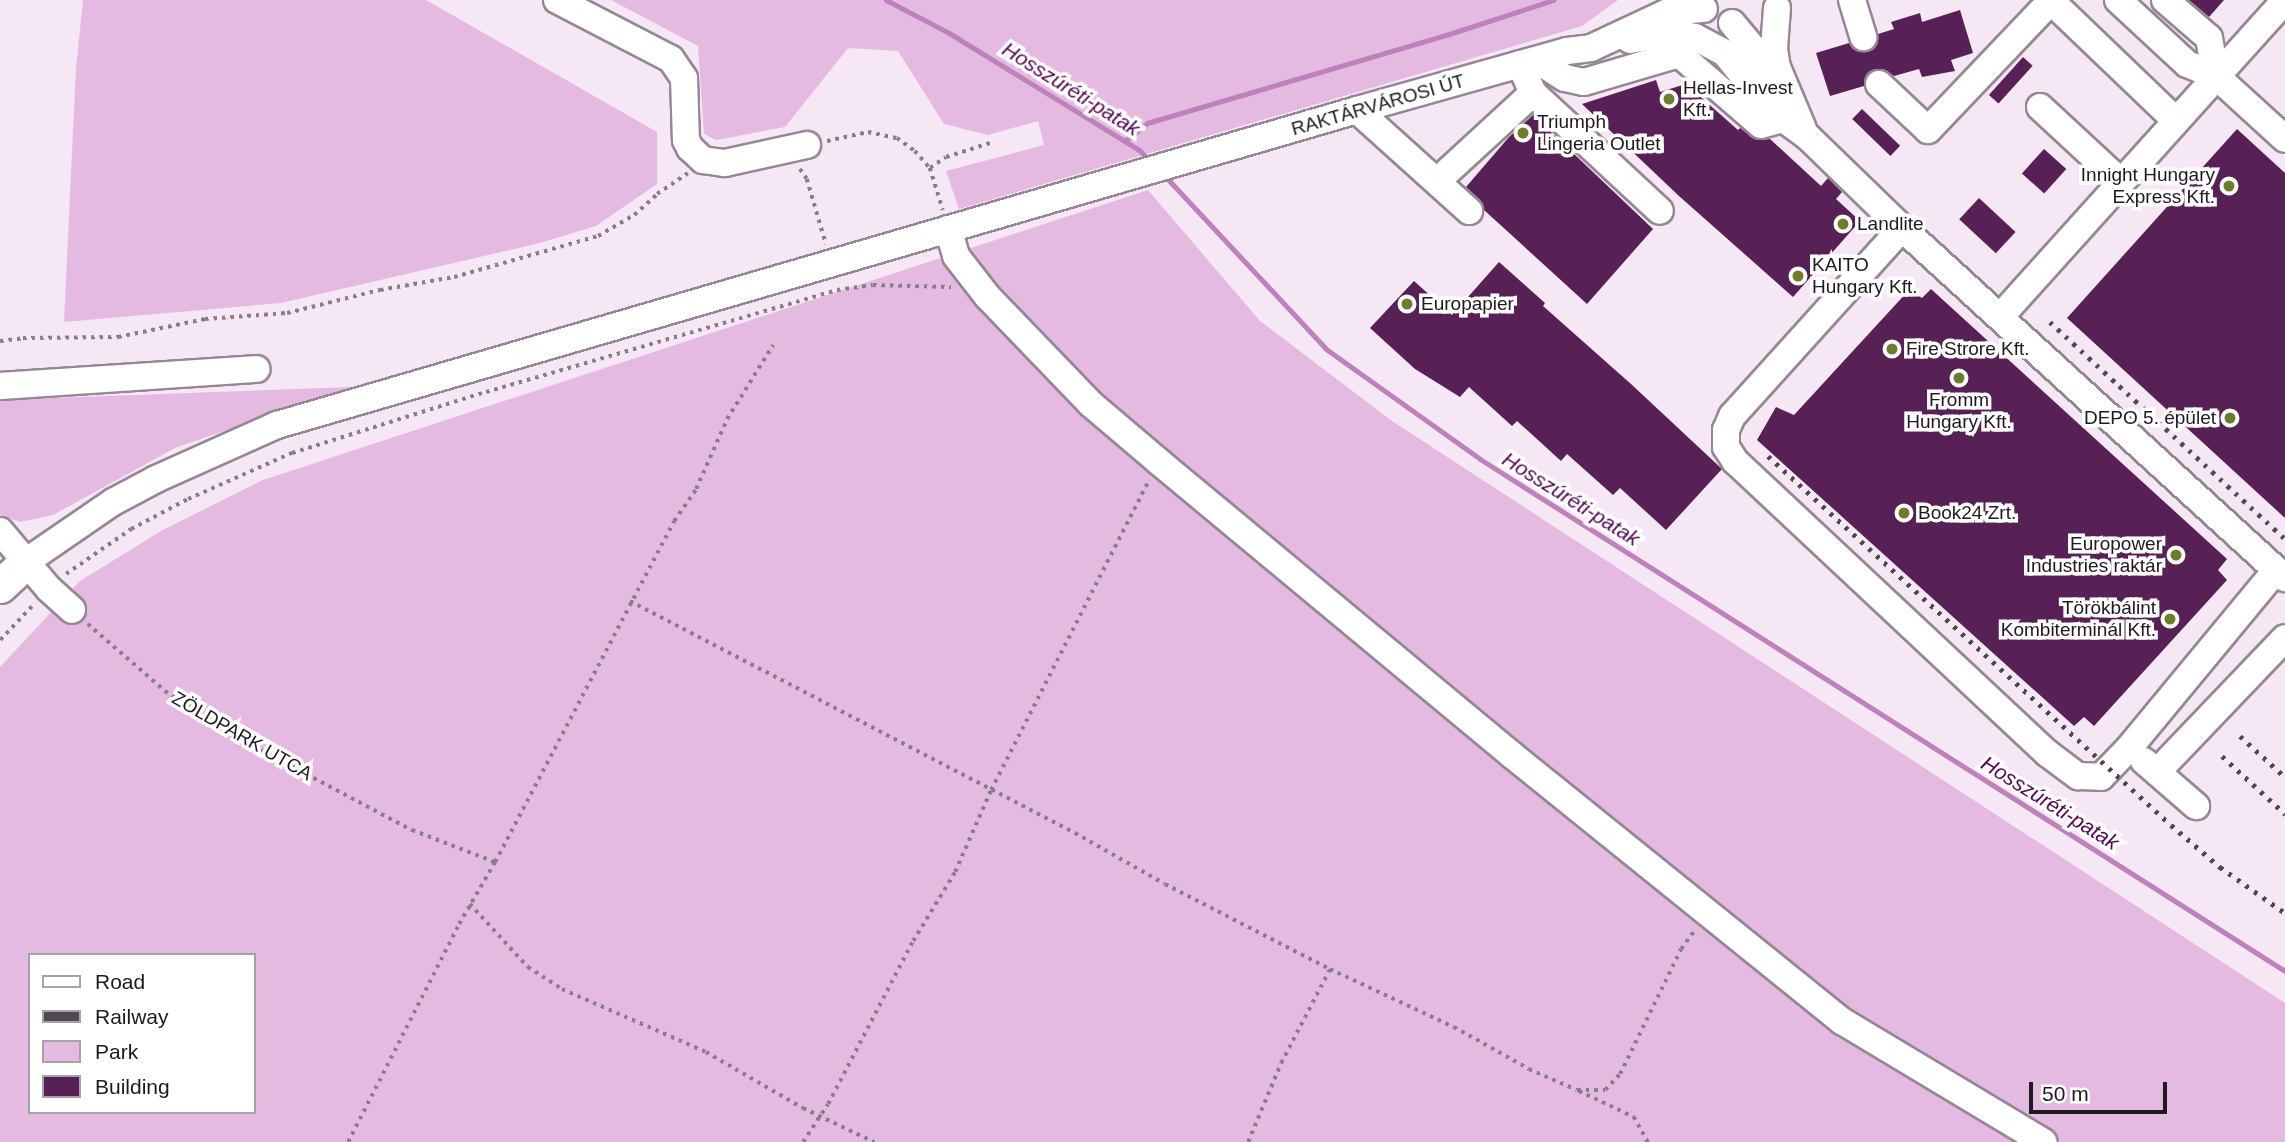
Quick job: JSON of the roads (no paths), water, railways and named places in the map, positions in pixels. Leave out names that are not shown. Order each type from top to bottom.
[{"type":"main road","points":[[0,586],[14,557]]},
{"type":"street","points":[[557,0],[671,59],[684,78],[685,128],[690,148],[703,160],[725,163],[807,145]]},
{"type":"street","name":"RAKTÁRVÁROSI ÚT","points":[[1579,49],[1655,0]]},
{"type":"street","points":[[1852,0],[1863,37]]},
{"type":"street","points":[[2118,0],[2187,64],[2216,76],[2285,139]]},
{"type":"street","points":[[2165,0],[2209,38],[2216,76]]},
{"type":"street","points":[[1879,84],[1928,130],[2052,1],[2176,121]]},
{"type":"street","points":[[2000,317],[2285,1]]},
{"type":"street","points":[[1732,23],[1752,23],[1782,2]]},
{"type":"street","points":[[1782,2],[1774,49],[1777,66],[1796,117],[1808,137]]},
{"type":"street","name":"RAKTÁRVÁROSI ÚT","points":[[14,557],[167,474],[277,425],[1357,110],[1579,49],[1661,15],[1701,4],[1717,18],[1732,23]]},
{"type":"street","points":[[1732,23],[1756,52],[1785,119]]},
{"type":"street","points":[[1579,49],[1608,47],[1660,33],[1695,37],[1725,53],[1770,109],[1808,137],[1902,228],[2281,574],[2101,777],[2086,778],[2068,769],[1735,461],[1726,446],[1726,430],[1732,416],[1902,228]]},
{"type":"street","points":[[1529,62],[1565,78],[1584,82],[1679,54],[1761,124],[1785,119]]},
{"type":"street","points":[[1529,62],[1533,93],[1660,211]]},
{"type":"street","points":[[1447,172],[1533,93]]},
{"type":"street","points":[[2040,107],[2120,183]]},
{"type":"street","points":[[1357,110],[1469,211]]},
{"type":"street","points":[[948,229],[956,256],[979,288],[1090,404],[1158,461],[1708,914],[1851,1027],[2043,1142]]},
{"type":"street","points":[[0,386],[256,369]]},
{"type":"street","points":[[0,531],[14,557],[72,610]]},
{"type":"street","points":[[2157,772],[2285,638]]},
{"type":"street","points":[[2129,748],[2196,806]]},
{"type":"waterway","name":"Hosszúréti-patak","points":[[886,0],[949,33],[1139,150],[1151,162]]},
{"type":"waterway","points":[[1125,141],[1147,123],[1446,35],[1553,0]]},
{"type":"waterway","name":"Hosszúréti-patak","points":[[1163,174],[1326,349],[1480,459],[2285,971]]},
{"type":"railway","points":[[2050,322],[2285,539]]},
{"type":"railway","points":[[1768,456],[2171,825],[2220,867],[2285,913]]},
{"type":"railway","points":[[2240,736],[2285,777]]},
{"type":"railway","points":[[2222,756],[2285,814]]},
{"type":"place","name":"Hellas-Invest Kft.","points":[[1669,99]]},
{"type":"place","name":"Triumph Lingeria Outlet","points":[[1523,133]]},
{"type":"place","name":"Innight Hungary Express Kft.","points":[[2229,186]]},
{"type":"place","name":"Landlite","points":[[1843,224]]},
{"type":"place","name":"KAITO Hungary Kft.","points":[[1798,276]]},
{"type":"place","name":"Europapier","points":[[1407,304]]},
{"type":"place","name":"Fire Strore Kft.","points":[[1892,349]]},
{"type":"place","name":"Fromm Hungary Kft.","points":[[1959,378]]},
{"type":"place","name":"DEPO 5. épület","points":[[2230,418]]},
{"type":"place","name":"Book24 Zrt.","points":[[1904,513]]},
{"type":"place","name":"Europower Industries raktár","points":[[2176,555]]},
{"type":"place","name":"Törökbálint Kombiterminál Kft.","points":[[2170,619]]}]
